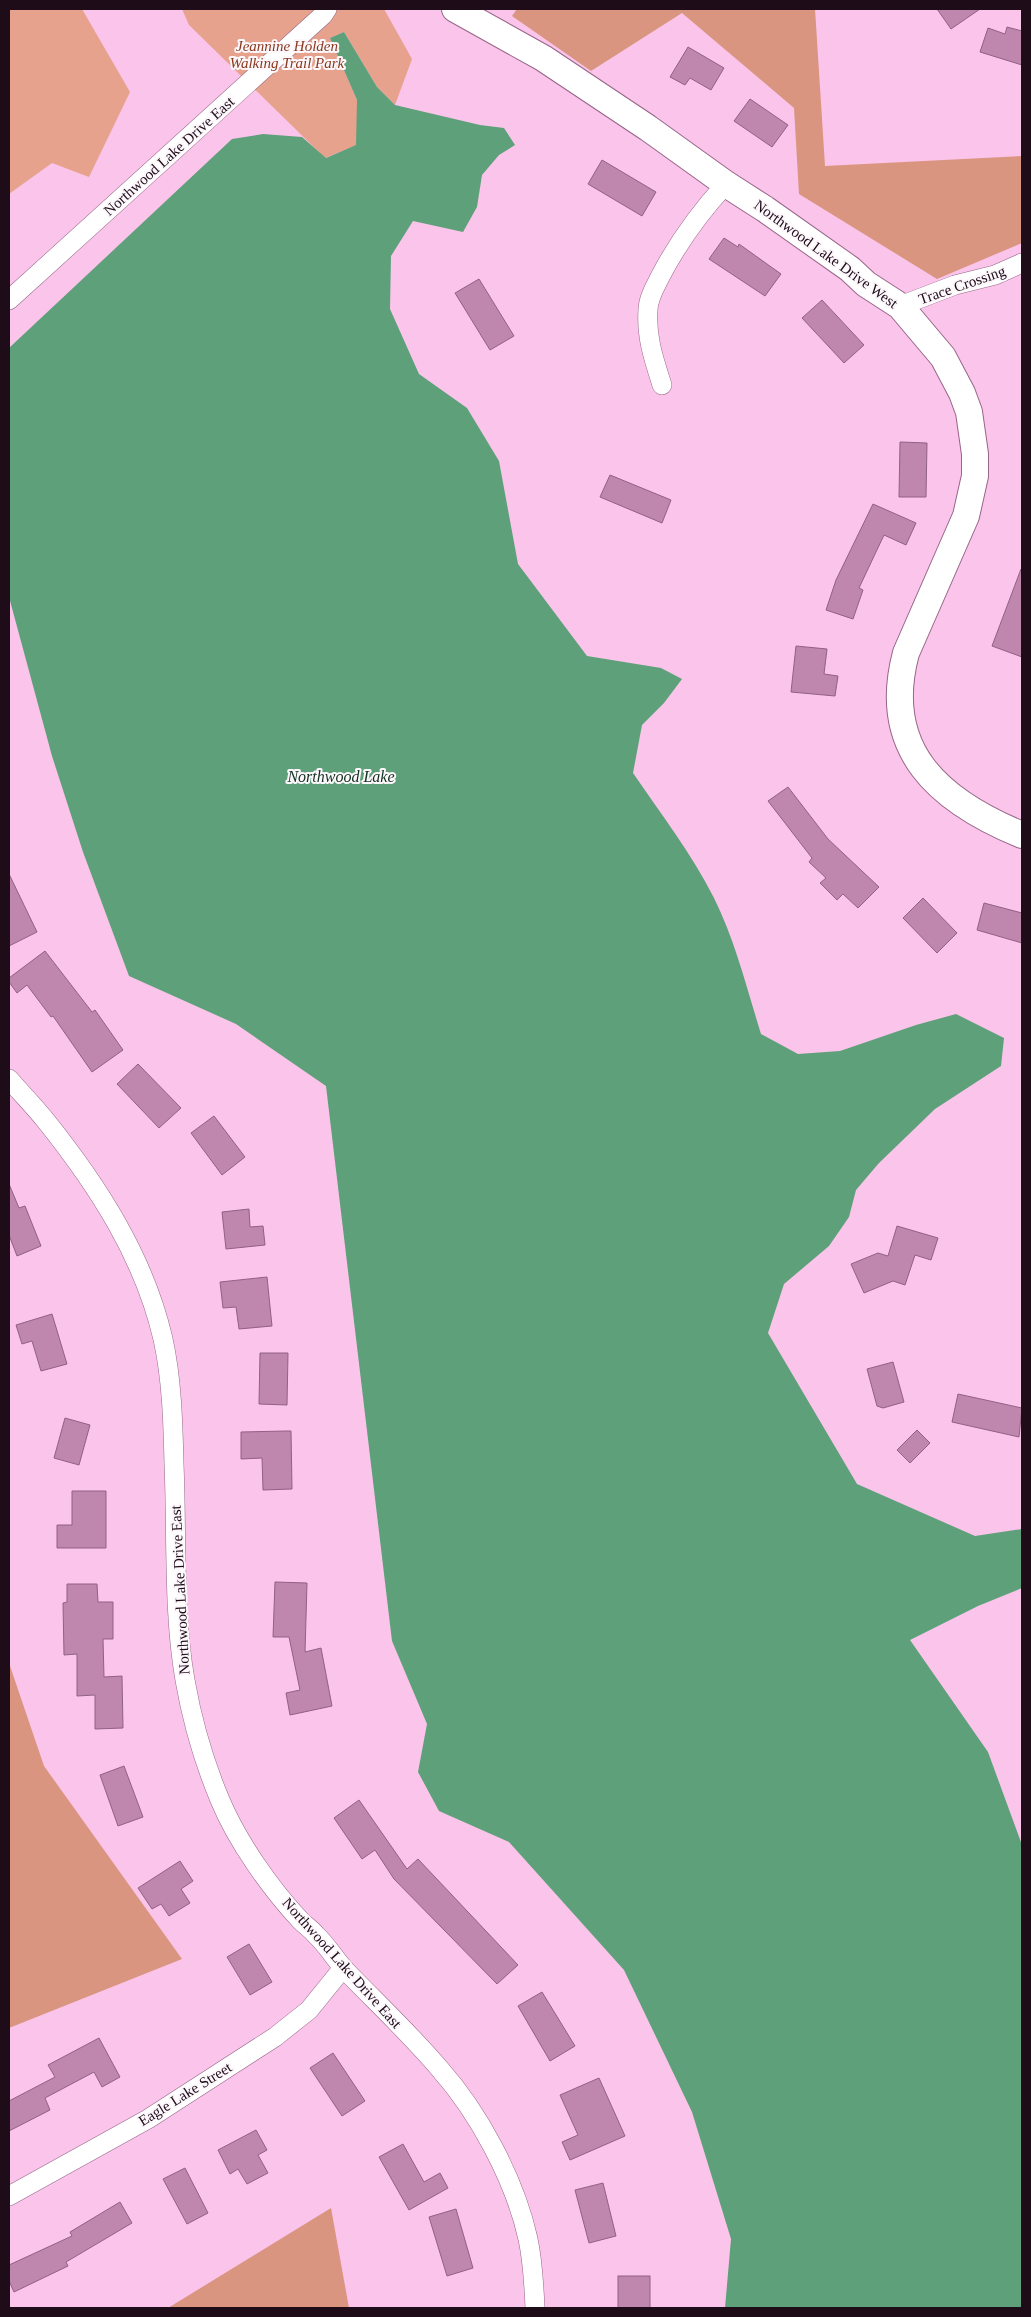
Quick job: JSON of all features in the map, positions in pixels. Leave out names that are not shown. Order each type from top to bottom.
[{"type":"street","name":"Northwood Lake Drive East","points":[[9,300],[192,136],[323,15],[327,9]]},
{"type":"street","name":"Northwood Lake Drive West","points":[[455,9],[543,58],[648,128],[726,184],[766,209],[850,269],[866,284],[900,306],[943,357],[953,374],[969,412],[975,454],[975,476],[966,516],[906,653],[900,674],[898,696],[901,717],[906,738],[927,774],[941,790],[958,802],[1022,835]]},
{"type":"street","points":[[662,385],[650,348],[648,308],[654,290],[672,253],[696,217],[726,184]]},
{"type":"street","name":"Trace Crossing","points":[[900,306],[955,285],[995,275],[1022,263]]},
{"type":"street","name":"Northwood Lake Drive East","points":[[9,1079],[45,1120],[96,1188],[128,1241],[145,1280],[158,1321],[168,1364],[173,1428],[182,1660],[185,1681],[206,1764],[222,1804],[246,1847],[276,1890],[301,1921],[316,1934],[343,1968],[440,2068],[477,2117],[522,2214],[532,2256],[535,2308]]},
{"type":"street","name":"Eagle Lake Street","points":[[9,2196],[148,2119],[275,2037],[309,2010],[343,1968]]},
{"type":"green space","points":[[9,9],[82,9],[130,92],[89,177],[52,163],[9,194]]},
{"type":"green space","name":"Jeannine Holden Walking Trail Park","points":[[182,9],[384,9],[412,59],[395,105],[377,87],[344,32],[330,38],[357,100],[357,145],[325,158],[189,25]]},
{"type":"shaded area","points":[[517,9],[815,9],[825,166],[1022,156],[1022,243],[937,279],[799,194],[794,108],[682,13],[591,71],[512,16]]},
{"type":"shaded area","points":[[9,1663],[44,1766],[182,1959],[9,2028]]},
{"type":"shaded area","points":[[331,2208],[349,2308],[168,2308]]},
{"type":"water","name":"Northwood Lake","points":[[344,32],[377,87],[395,105],[480,125],[504,128],[515,145],[499,155],[482,175],[477,207],[463,232],[413,221],[391,256],[390,309],[419,374],[467,408],[499,461],[518,564],[587,656],[661,668],[682,679],[664,703],[642,725],[633,773],[686,850],[714,898],[746,982],[761,1034],[798,1054],[840,1051],[916,1025],[956,1014],[1004,1038],[1001,1066],[935,1109],[879,1163],[856,1190],[849,1217],[829,1246],[784,1284],[768,1333],[857,1484],[975,1536],[1022,1529],[1022,1588],[978,1606],[910,1640],[988,1752],[1022,1845],[1022,2308],[725,2308],[731,2239],[692,2112],[624,1970],[509,1842],[439,1811],[418,1772],[427,1724],[392,1641],[326,1086],[236,1024],[129,976],[83,852],[52,756],[9,597],[9,348],[232,139],[263,134],[302,137],[326,158],[356,145],[357,100],[330,38]]},
{"type":"building","points":[[937,9],[980,9],[951,29]]},
{"type":"building","points":[[1007,27],[1022,31],[1022,65],[980,52],[988,28],[1005,34]]},
{"type":"building","points":[[688,47],[724,68],[711,90],[690,78],[685,85],[670,77]]},
{"type":"building","points":[[750,99],[788,125],[772,147],[734,121]]},
{"type":"building","points":[[602,160],[656,192],[642,216],[588,184]]},
{"type":"building","points":[[724,238],[738,247],[739,244],[781,274],[765,296],[709,259]]},
{"type":"building","points":[[479,279],[514,336],[490,350],[455,293]]},
{"type":"building","points":[[822,300],[864,345],[844,363],[802,318]]},
{"type":"building","points":[[900,442],[927,443],[926,497],[899,497]]},
{"type":"building","points":[[610,475],[671,500],[662,523],[600,497]]},
{"type":"building","points":[[873,504],[916,523],[906,545],[884,535],[859,588],[863,590],[853,619],[826,610],[836,580]]},
{"type":"building","points":[[1022,569],[1022,657],[992,646]]},
{"type":"building","points":[[796,646],[827,649],[824,674],[838,676],[835,696],[791,692]]},
{"type":"building","points":[[788,787],[828,839],[879,887],[858,908],[843,894],[837,900],[820,883],[826,878],[809,862],[812,858],[768,801]]},
{"type":"building","points":[[9,874],[37,932],[9,946]]},
{"type":"building","points":[[923,898],[957,933],[937,953],[903,918]]},
{"type":"building","points":[[984,903],[1022,913],[1022,943],[977,930]]},
{"type":"building","points":[[45,951],[92,1012],[95,1010],[123,1050],[92,1072],[53,1016],[51,1017],[27,985],[17,993],[9,982],[9,978]]},
{"type":"building","points":[[138,1064],[181,1108],[159,1128],[117,1084]]},
{"type":"building","points":[[214,1116],[245,1157],[222,1175],[191,1133]]},
{"type":"building","points":[[9,1184],[19,1208],[25,1206],[41,1246],[17,1256],[9,1235]]},
{"type":"building","points":[[249,1209],[250,1227],[263,1226],[265,1245],[226,1249],[222,1212]]},
{"type":"building","points":[[897,1226],[938,1238],[931,1260],[915,1255],[905,1285],[893,1281],[864,1293],[851,1264],[878,1253],[888,1256]]},
{"type":"building","points":[[267,1277],[272,1326],[239,1329],[236,1307],[223,1308],[220,1282]]},
{"type":"building","points":[[52,1314],[67,1364],[41,1371],[32,1341],[22,1344],[16,1325]]},
{"type":"building","points":[[260,1353],[288,1353],[287,1405],[259,1404]]},
{"type":"building","points":[[893,1362],[904,1402],[883,1408],[877,1406],[867,1369]]},
{"type":"building","points":[[958,1394],[1022,1408],[1019,1437],[952,1422]]},
{"type":"building","points":[[65,1418],[90,1425],[79,1465],[54,1458]]},
{"type":"building","points":[[917,1430],[930,1443],[910,1463],[897,1450]]},
{"type":"building","points":[[291,1431],[292,1489],[263,1490],[262,1458],[241,1459],[241,1432]]},
{"type":"building","points":[[72,1491],[106,1491],[106,1548],[57,1548],[57,1525],[72,1525]]},
{"type":"building","points":[[275,1582],[307,1583],[305,1652],[321,1648],[332,1706],[290,1715],[286,1693],[300,1690],[289,1637],[273,1637]]},
{"type":"building","points":[[67,1584],[97,1584],[98,1602],[113,1602],[113,1639],[103,1639],[104,1677],[122,1676],[123,1728],[95,1729],[95,1695],[77,1696],[77,1654],[64,1655],[63,1603],[67,1602]]},
{"type":"building","points":[[124,1766],[143,1817],[118,1826],[100,1775]]},
{"type":"building","points":[[359,1800],[407,1869],[418,1859],[518,1965],[497,1984],[394,1879],[375,1850],[362,1859],[334,1818]]},
{"type":"building","points":[[180,1861],[193,1881],[181,1889],[190,1903],[169,1916],[161,1904],[152,1909],[138,1888]]},
{"type":"building","points":[[249,1944],[272,1982],[250,1995],[227,1957]]},
{"type":"building","points":[[542,1992],[575,2046],[550,2061],[518,2006]]},
{"type":"building","points":[[99,2038],[120,2077],[102,2087],[94,2072],[45,2098],[50,2110],[9,2131],[9,2101],[55,2077],[48,2065]]},
{"type":"building","points":[[333,2053],[365,2101],[342,2116],[310,2068]]},
{"type":"building","points":[[599,2078],[625,2136],[570,2160],[562,2142],[578,2135],[560,2095]]},
{"type":"building","points":[[256,2130],[267,2150],[258,2155],[268,2173],[247,2184],[238,2169],[230,2174],[218,2150]]},
{"type":"building","points":[[403,2144],[424,2182],[440,2173],[448,2188],[409,2210],[379,2157]]},
{"type":"building","points":[[185,2168],[208,2213],[187,2224],[163,2179]]},
{"type":"building","points":[[603,2183],[616,2236],[589,2243],[575,2190]]},
{"type":"building","points":[[120,2202],[132,2223],[66,2262],[68,2266],[14,2292],[9,2281],[9,2265],[72,2236],[70,2232]]},
{"type":"building","points":[[456,2209],[473,2268],[447,2276],[429,2217]]},
{"type":"building","points":[[618,2276],[650,2276],[650,2308],[618,2308]]}]
